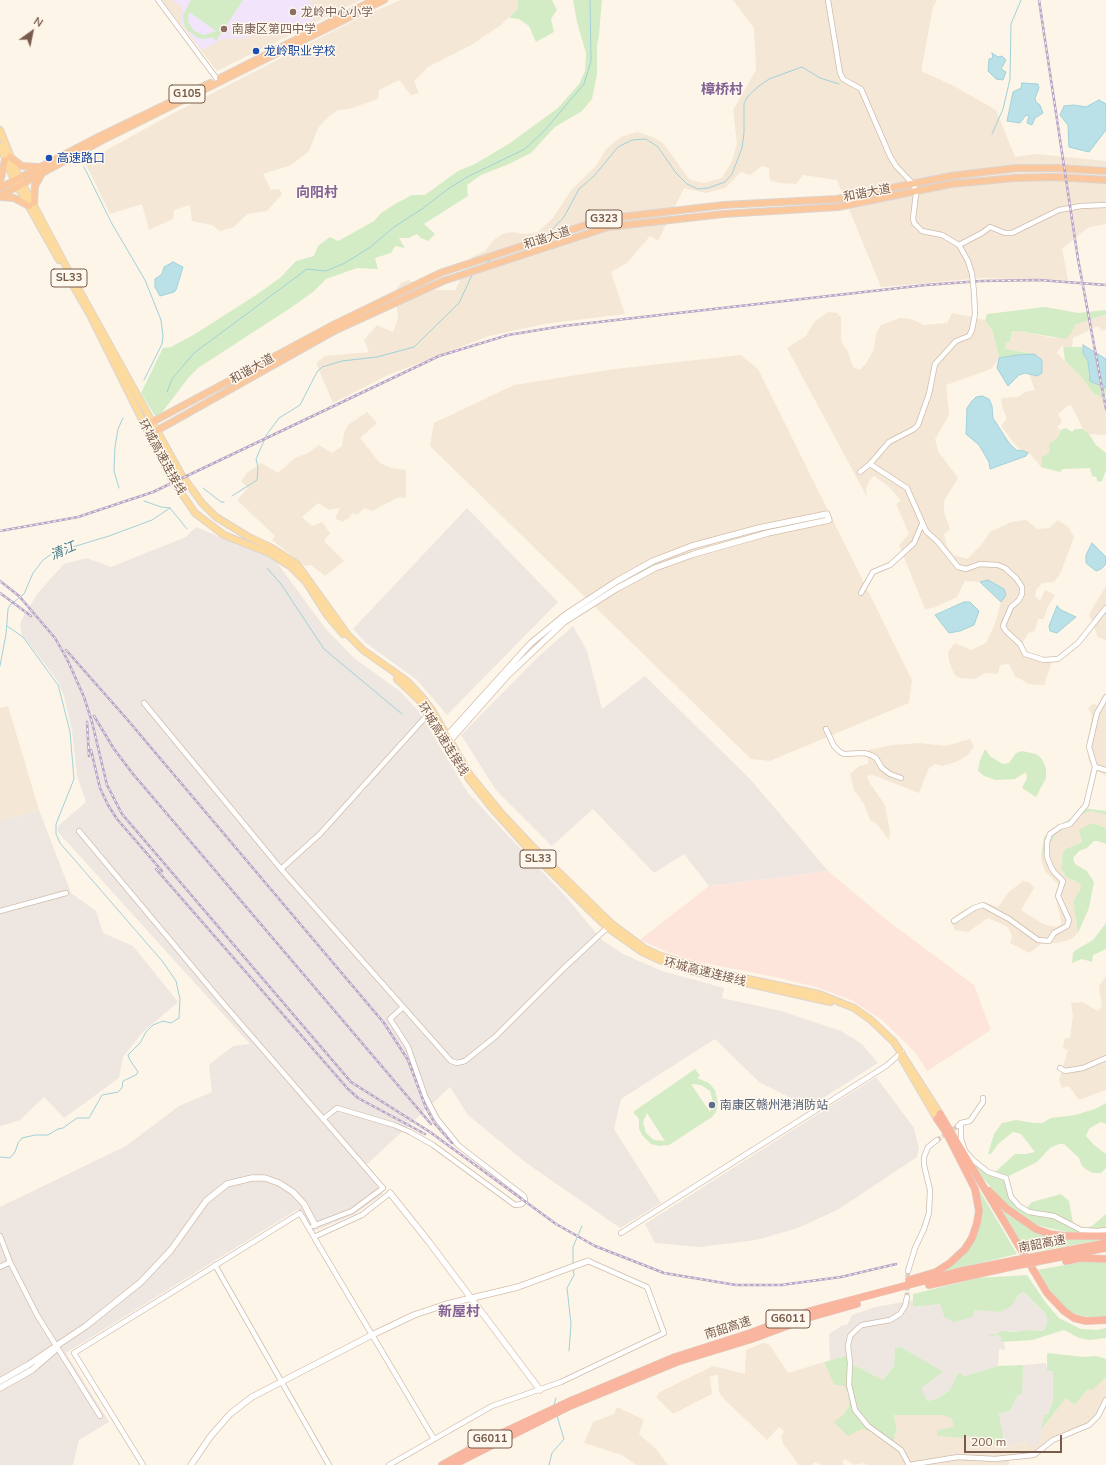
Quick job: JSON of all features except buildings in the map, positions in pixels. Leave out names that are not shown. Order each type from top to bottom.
[{"type":"highway","name":"G105","points":[[0,196],[101,141],[374,0]]},
{"type":"highway","name":"G105","points":[[0,188],[39,167],[384,0]]},
{"type":"highway","points":[[0,182],[7,158],[22,166],[39,167]]},
{"type":"highway","name":"和谐大道","points":[[145,426],[335,324],[440,273],[604,219],[724,205],[837,199],[951,176],[1016,168],[1057,168],[1106,171]]},
{"type":"highway","points":[[0,196],[18,199],[32,205],[35,186],[44,172]]},
{"type":"highway","name":"和谐大道","points":[[149,435],[336,330],[443,281],[608,227],[723,214],[838,207],[951,184],[1014,178],[1055,177],[1106,180]]},
{"type":"highway","points":[[810,1311],[936,1272],[959,1256],[972,1238],[977,1223],[979,1210],[975,1189],[938,1116]]},
{"type":"highway","points":[[938,1116],[976,1175],[1036,1277],[1055,1302],[1074,1318],[1086,1321],[1106,1320]]},
{"type":"highway","points":[[960,1158],[1040,1288],[1055,1309],[1064,1316],[1076,1322],[1090,1325],[1106,1324]]},
{"type":"highway","points":[[976,1175],[1007,1209],[1036,1228],[1050,1234],[1065,1236],[1106,1236]]},
{"type":"highway","name":"南韶高速","points":[[1035,1262],[1106,1243]]},
{"type":"highway","name":"南韶高速","points":[[569,1404],[677,1362],[752,1339],[811,1317],[895,1293],[964,1276],[1106,1248]]},
{"type":"highway","points":[[1035,1262],[1081,1258],[1106,1259]]},
{"type":"highway","name":"南韶高速","points":[[454,1465],[569,1404],[675,1356],[750,1333],[810,1311],[961,1271],[1018,1265]]},
{"type":"highway","name":"南韶高速","points":[[442,1465],[485,1442],[541,1418]]},
{"type":"main road","points":[[0,130],[7,158]]},
{"type":"main road","points":[[0,146],[7,158]]},
{"type":"main road","name":"环城高速连接线","points":[[7,158],[20,185],[181,474],[202,503],[216,517],[247,536],[272,548],[297,564],[348,635],[363,650],[407,681],[431,712],[470,775],[502,814],[534,848],[610,926],[644,948],[661,956],[720,973],[819,994],[848,1006],[871,1020],[885,1032],[900,1053],[938,1116]]},
{"type":"main road","name":"环城高速连接线","points":[[32,205],[90,315],[171,478],[195,513],[210,526],[224,535],[269,553],[290,566],[306,582],[327,615],[345,638],[360,653],[403,684],[431,712]]},
{"type":"main road","points":[[827,514],[829,520],[768,533],[687,556],[655,568],[616,589],[564,622],[508,675],[447,740],[530,644],[565,614],[617,581],[653,561],[692,546],[759,528],[827,514]]},
{"type":"main road","points":[[0,1380],[88,1328],[143,1284],[173,1252],[208,1203],[228,1186],[252,1180],[264,1181],[278,1185],[291,1194],[302,1206],[314,1226]]},
{"type":"main road","points":[[390,1194],[540,1390]]},
{"type":"main road","points":[[191,1465],[210,1437],[230,1414],[252,1397],[372,1335],[414,1315],[471,1298],[518,1287],[588,1261]]},
{"type":"main road","points":[[0,1388],[32,1370],[57,1347]]},
{"type":"street","points":[[158,0],[219,81]]},
{"type":"street","points":[[828,0],[840,73],[843,79],[861,89],[890,156],[896,166],[914,185],[916,192],[913,218],[914,223],[922,231],[942,235],[959,245],[968,261],[972,274],[974,292],[975,314],[970,336],[956,341],[935,364],[929,394],[918,425],[914,429],[889,442],[870,464],[860,472]]},
{"type":"street","points":[[959,245],[990,227],[1005,233],[1012,233],[1059,210],[1081,206],[1106,205]]},
{"type":"street","points":[[870,464],[907,488],[926,531],[938,542],[958,566],[966,569],[980,564],[998,565],[1005,568],[1016,578],[1022,587],[1022,594],[1019,600],[1011,607],[1003,626],[1006,631],[1020,644],[1025,654],[1030,657],[1044,660],[1058,659],[1078,643],[1106,608]]},
{"type":"street","points":[[862,593],[873,572],[890,565],[914,543],[922,524]]},
{"type":"street","points":[[954,921],[974,908],[983,905],[1009,919],[1038,940],[1049,941],[1054,933],[1067,926],[1069,920],[1058,896],[1063,880],[1051,867],[1047,857],[1047,842],[1050,834],[1060,827],[1070,824],[1086,805],[1095,767],[1089,747],[1097,713],[1106,697]]},
{"type":"street","points":[[144,703],[281,869],[451,1061],[457,1064],[465,1061],[516,1018],[562,969],[610,926]]},
{"type":"street","points":[[281,869],[320,834],[431,712]]},
{"type":"street","points":[[826,729],[834,746],[840,752],[844,754],[856,753],[871,755],[876,758],[882,768],[890,774],[901,778]]},
{"type":"street","points":[[1095,767],[1106,770]]},
{"type":"street","points":[[79,831],[221,1001],[383,1188],[352,1211],[314,1226]]},
{"type":"street","points":[[0,911],[66,893]]},
{"type":"street","points":[[323,1119],[337,1108],[405,1130],[433,1145],[515,1205],[522,1204],[525,1200],[524,1196],[458,1145],[440,1124],[430,1107],[408,1047],[390,1019],[403,1007]]},
{"type":"street","points":[[621,1233],[886,1066],[900,1053]]},
{"type":"street","points":[[1060,1068],[1065,1071],[1083,1068],[1106,1058]]},
{"type":"street","points":[[983,1098],[983,1102],[970,1121],[959,1125],[965,1151],[973,1160],[988,1172],[1006,1178],[1011,1197],[1019,1206],[1029,1212],[1054,1216],[1081,1230],[1098,1232],[1106,1230]]},
{"type":"street","points":[[908,1271],[915,1248],[929,1213],[930,1190],[924,1165],[924,1157],[928,1147],[937,1140]]},
{"type":"street","points":[[143,1465],[74,1353],[300,1213],[314,1238],[362,1215],[390,1194]]},
{"type":"street","points":[[0,1236],[10,1262],[37,1315],[100,1416]]},
{"type":"street","points":[[315,1238],[434,1439]]},
{"type":"street","points":[[389,1465],[492,1406],[540,1390],[594,1367],[641,1342],[664,1333],[647,1287],[588,1261]]},
{"type":"street","points":[[0,1267],[10,1262]]},
{"type":"street","points":[[215,1265],[329,1465]]},
{"type":"street","points":[[907,1297],[905,1306],[900,1314],[890,1320],[862,1325],[850,1336],[848,1346],[850,1363],[849,1385],[855,1410],[868,1426],[901,1450],[909,1465],[958,1457],[1000,1459],[1034,1455],[1054,1440],[1089,1425],[1098,1416],[1106,1400]]},
{"type":"shaded area","points":[[162,0],[361,0],[217,71]]},
{"type":"shaded area","name":"南康区第四中学","points":[[172,0],[310,0],[316,18],[283,35],[275,20],[247,38],[223,39],[202,50],[182,24],[182,7]]},
{"type":"shaded area","points":[[400,0],[517,0],[518,8],[501,25],[471,45],[428,67],[414,81],[419,93],[411,95],[399,80],[379,90],[378,99],[349,109],[338,110],[328,117],[318,128],[309,151],[291,165],[263,174],[271,190],[279,189],[282,194],[267,211],[247,214],[234,227],[220,231],[212,225],[192,221],[190,205],[174,210],[173,219],[149,230],[142,204],[110,214],[85,162],[170,115],[357,19]]},
{"type":"shaded area","points":[[733,0],[937,0],[933,7],[921,71],[954,86],[996,110],[1015,157],[1036,154],[1106,161],[1106,224],[1089,227],[1062,249],[1068,280],[983,278],[881,287],[837,180],[803,175],[796,184],[779,183],[770,180],[769,168],[762,166],[750,175],[741,172],[725,188],[706,193],[684,188],[658,241],[650,236],[627,263],[611,272],[625,314],[544,324],[489,336],[388,375],[333,403],[316,363],[325,356],[369,352],[364,340],[377,325],[393,332],[398,318],[395,291],[401,283],[408,280],[433,290],[455,290],[472,257],[485,251],[494,240],[502,234],[512,232],[525,234],[538,232],[552,219],[572,189],[596,166],[606,149],[621,137],[637,132],[653,137],[663,143],[690,180],[704,183],[722,178],[732,161],[737,143],[733,110],[756,70],[754,28]]},
{"type":"shaded area","points":[[828,312],[837,313],[841,318],[841,339],[843,345],[848,351],[853,367],[860,370],[867,362],[874,349],[876,334],[881,325],[900,318],[911,319],[924,325],[947,323],[952,313],[985,320],[993,332],[999,358],[991,369],[946,385],[949,415],[935,439],[938,451],[958,478],[944,501],[944,512],[950,529],[944,534],[947,546],[954,555],[967,559],[981,545],[990,532],[1011,522],[1026,520],[1038,529],[1049,528],[1058,520],[1069,528],[1074,537],[1060,574],[1054,582],[1042,583],[1036,590],[1035,596],[1040,601],[1045,590],[1055,595],[1047,608],[1044,619],[1038,619],[1035,631],[1028,633],[1022,644],[1027,654],[1050,658],[1051,664],[1044,685],[1029,684],[1015,676],[1009,664],[1000,665],[998,674],[985,673],[974,679],[960,678],[954,674],[949,661],[948,652],[955,643],[971,650],[986,643],[996,621],[1001,602],[1006,595],[1004,590],[988,580],[980,582],[965,581],[957,597],[933,608],[925,609],[899,545],[909,534],[896,504],[901,501],[888,486],[874,476],[870,480],[866,489],[867,497],[787,348],[806,336],[814,322]]},
{"type":"shaded area","points":[[1106,314],[1106,329],[1102,331],[1098,326],[1073,338],[1072,348],[1062,346],[1057,353],[1083,379],[1093,393],[1105,399],[1106,397],[1106,435],[1089,434],[1083,429],[1071,405],[1066,407],[1058,414],[1062,422],[1057,427],[1061,430],[1050,453],[1041,462],[1041,467],[1031,455],[1018,448],[1001,426],[1007,418],[1002,407],[1001,398],[1018,397],[1025,392],[1035,390],[1029,374],[1037,376],[1042,373],[1043,366],[1034,354],[1004,349],[1005,343],[1010,342],[1012,333],[1018,331],[1054,338],[1072,332],[1074,325]]},
{"type":"shaded area","points":[[741,355],[758,369],[912,680],[909,703],[770,761],[751,759],[430,446],[434,423],[514,385],[615,369]]},
{"type":"shaded area","points":[[367,412],[377,423],[360,438],[380,463],[391,468],[406,470],[406,498],[399,497],[372,511],[364,508],[357,515],[352,513],[349,518],[342,522],[335,518],[340,508],[329,510],[318,503],[302,517],[312,526],[322,522],[330,533],[324,541],[344,561],[325,576],[311,565],[305,566],[272,540],[275,536],[237,500],[248,488],[241,481],[248,472],[261,463],[278,473],[295,458],[308,453],[319,445],[332,453],[342,446],[344,433],[348,425]]},
{"type":"shaded area","points":[[467,508],[558,602],[447,715],[417,680],[366,643],[353,629]]},
{"type":"shaded area","points":[[196,527],[275,560],[325,628],[354,658],[401,692],[419,712],[468,793],[566,897],[602,940],[623,954],[662,971],[724,988],[722,998],[781,1011],[841,1031],[862,1044],[878,1063],[809,1107],[759,1082],[715,1039],[621,1099],[614,1129],[661,1203],[620,1228],[525,1162],[468,1115],[450,1087],[363,1168],[383,1194],[355,1214],[312,1232],[298,1209],[66,1353],[109,1422],[79,1440],[73,1465],[0,1465],[0,1207],[126,1146],[179,1106],[212,1092],[209,1065],[233,1046],[250,1044],[58,832],[58,826],[86,802],[77,776],[72,731],[64,696],[57,680],[22,635],[20,626],[22,619],[38,593],[64,564],[87,558],[111,567],[186,537]]},
{"type":"shaded area","points":[[1106,586],[1106,640],[1098,637],[1089,614]]},
{"type":"shaded area","points":[[573,626],[587,651],[602,709],[645,676],[751,780],[828,871],[709,886],[684,854],[654,873],[593,809],[552,846],[496,790],[461,735],[538,657]]},
{"type":"shaded area","points":[[1106,695],[1106,776],[1092,768],[1088,758],[1087,744],[1092,715],[1088,709],[1093,703],[1098,706]]},
{"type":"shaded area","points":[[8,706],[39,810],[0,821],[0,708]]},
{"type":"shaded area","points":[[970,739],[974,746],[968,755],[956,762],[942,766],[935,764],[929,768],[919,793],[873,775],[867,776],[869,782],[885,805],[890,831],[889,840],[877,824],[870,820],[864,804],[854,790],[850,774],[859,766],[868,764],[868,750],[893,745],[919,743],[946,746]]},
{"type":"shaded area","points":[[39,810],[71,893],[96,911],[103,933],[133,946],[178,1002],[142,1033],[123,1057],[119,1078],[64,1118],[44,1097],[20,1120],[0,1126],[0,821]]},
{"type":"shaded area","points":[[1091,811],[1106,815],[1106,828],[1092,823],[1082,842],[1066,849],[1063,852],[1061,868],[1066,877],[1079,883],[1081,888],[1073,901],[1078,933],[1071,939],[1058,943],[1043,943],[1029,953],[1010,943],[1012,936],[1008,927],[988,918],[968,932],[954,930],[952,918],[965,909],[984,902],[998,907],[1009,892],[1023,881],[1029,882],[1034,888],[1021,910],[1045,925],[1057,927],[1061,924],[1055,895],[1058,884],[1045,871],[1041,858],[1056,834],[1071,825],[1080,815]]},
{"type":"shaded area","points":[[828,871],[888,921],[974,985],[991,1030],[927,1071],[915,1052],[882,1020],[851,1000],[816,987],[775,977],[698,962],[667,952],[640,940],[709,886]]},
{"type":"shaded area","points":[[1106,976],[1106,1090],[1079,1100],[1069,1086],[1062,1088],[1059,1080],[1068,1050],[1063,1048],[1065,1038],[1070,1038],[1073,1016],[1071,1003],[1082,1002],[1098,1011],[1102,1006],[1099,986]]},
{"type":"shaded area","points":[[876,1077],[914,1128],[919,1149],[917,1157],[839,1209],[798,1228],[756,1240],[700,1247],[655,1243],[645,1224]]},
{"type":"shaded area","points":[[1024,1292],[1047,1317],[1047,1324],[1043,1331],[1010,1331],[990,1337],[997,1335],[1002,1337],[1001,1342],[1004,1342],[1005,1350],[999,1349],[998,1366],[965,1376],[958,1373],[950,1390],[936,1399],[926,1401],[920,1388],[942,1373],[901,1347],[895,1348],[894,1366],[883,1380],[850,1363],[849,1356],[830,1360],[829,1334],[843,1325],[847,1325],[852,1315],[876,1307],[913,1300],[914,1307],[940,1304],[944,1317],[979,1309],[1000,1312],[1013,1304],[1019,1294]]},
{"type":"shaded area","points":[[763,1343],[769,1344],[788,1373],[824,1362],[834,1385],[844,1386],[848,1393],[849,1406],[843,1415],[852,1433],[862,1429],[872,1432],[894,1445],[894,1435],[897,1432],[894,1414],[941,1415],[951,1418],[954,1427],[964,1435],[984,1439],[993,1444],[1005,1446],[1040,1440],[1041,1430],[1066,1398],[1075,1405],[1088,1389],[1106,1377],[1106,1404],[1098,1420],[1089,1428],[1056,1441],[1036,1456],[1009,1460],[1009,1465],[867,1465],[863,1463],[855,1465],[845,1459],[842,1462],[844,1465],[822,1465],[814,1462],[812,1465],[799,1465],[783,1444],[781,1437],[784,1431],[779,1427],[767,1440],[724,1399],[719,1392],[718,1375],[710,1376],[712,1394],[673,1414],[656,1397],[660,1392],[713,1366],[745,1374],[746,1350]]},
{"type":"shaded area","points":[[1046,1363],[1047,1370],[1053,1370],[1053,1401],[1048,1414],[1044,1415],[1040,1440],[1035,1448],[1027,1442],[1005,1446],[999,1413],[1010,1411],[1017,1396],[1022,1394],[1023,1365]]},
{"type":"shaded area","points":[[617,1407],[644,1420],[639,1434],[656,1449],[668,1465],[636,1465],[622,1455],[584,1443],[593,1422],[614,1414]]},
{"type":"green space","points":[[191,0],[243,0],[216,41],[212,37],[206,39],[198,38],[187,30],[184,24],[183,15]],"holes":[[[189,12],[216,31],[204,35],[194,31],[188,22]]]},
{"type":"green space","points":[[517,0],[552,0],[557,10],[551,19],[554,32],[536,42],[529,26],[519,19],[509,18],[518,8]]},
{"type":"green space","points":[[573,0],[602,0],[597,45],[597,74],[592,99],[582,111],[555,127],[531,153],[509,164],[481,175],[467,185],[468,196],[424,224],[435,234],[428,241],[421,238],[417,234],[409,238],[399,238],[405,248],[395,246],[391,253],[375,258],[378,269],[357,268],[326,279],[313,292],[292,307],[198,368],[189,377],[157,419],[141,393],[163,348],[171,347],[195,334],[256,295],[280,278],[296,261],[314,256],[318,246],[330,237],[338,241],[374,221],[381,213],[412,195],[425,195],[458,171],[475,164],[510,143],[558,108],[579,84],[585,71],[586,53],[577,22]]},
{"type":"green space","points":[[1045,307],[1078,313],[1106,310],[1106,314],[1075,325],[1072,332],[1066,339],[1018,331],[1012,332],[1010,342],[1005,343],[1005,349],[1034,354],[999,358],[993,332],[985,320],[987,314]]},
{"type":"green space","points":[[1063,347],[1082,347],[1083,353],[1088,361],[1089,378],[1106,388],[1105,399],[1093,393],[1083,379],[1065,361]]},
{"type":"green space","points":[[1066,428],[1072,432],[1075,429],[1083,429],[1089,434],[1096,445],[1106,453],[1106,470],[1102,481],[1098,482],[1096,477],[1092,476],[1090,468],[1063,469],[1060,472],[1041,467],[1042,457],[1050,452],[1049,444],[1058,437],[1061,430]]},
{"type":"green space","points":[[985,749],[991,757],[1003,764],[1009,763],[1016,753],[1022,751],[1036,754],[1042,759],[1046,768],[1046,778],[1036,797],[1022,788],[1027,778],[1026,772],[1015,779],[996,780],[984,776],[978,771],[980,760]]},
{"type":"green space","points":[[1082,808],[1106,811],[1106,815],[1091,811],[1080,815],[1071,825],[1056,834],[1041,858],[1044,837],[1057,826],[1072,818]]},
{"type":"green space","points":[[1092,823],[1106,828],[1106,844],[1094,841],[1087,848],[1079,851],[1073,858],[1075,864],[1087,871],[1094,882],[1089,908],[1078,933],[1073,901],[1081,888],[1079,883],[1066,877],[1061,868],[1063,852],[1066,849],[1082,842],[1079,830]]},
{"type":"green space","points":[[1106,923],[1106,949],[1093,955],[1092,962],[1082,959],[1072,963],[1073,953],[1093,940]]},
{"type":"green space","points":[[695,1069],[700,1076],[697,1078],[709,1083],[715,1090],[718,1103],[716,1112],[712,1117],[669,1145],[659,1146],[651,1144],[642,1135],[639,1129],[639,1119],[633,1112]],"holes":[[[691,1084],[701,1085],[710,1091],[713,1102],[710,1112]],[[647,1113],[665,1141],[654,1140],[646,1133],[643,1122]]]},
{"type":"green space","points":[[1106,1103],[1106,1124],[1101,1122],[1095,1125],[1089,1129],[1086,1136],[1094,1145],[1106,1154],[1106,1168],[1101,1173],[1093,1173],[1087,1170],[1082,1166],[1079,1158],[1064,1144],[1059,1144],[1050,1148],[1037,1162],[1009,1176],[995,1172],[1015,1154],[1035,1152],[1021,1134],[1013,1132],[998,1144],[991,1154],[988,1154],[994,1134],[1002,1123],[1016,1120],[1042,1123],[1051,1118],[1075,1115],[1095,1109]]},
{"type":"green space","points":[[968,1155],[988,1172],[1006,1178],[1011,1197],[1025,1210],[1032,1202],[1061,1194],[1069,1201],[1074,1228],[1081,1230],[1092,1226],[1106,1214],[1106,1232],[1071,1233],[1032,1224],[1015,1214],[971,1164]]},
{"type":"green space","points":[[974,1181],[1017,1254],[939,1273],[957,1261],[967,1251],[980,1222]]},
{"type":"green space","points":[[992,1197],[1007,1214],[1031,1229],[1045,1235],[1058,1239],[1106,1239],[1027,1253]]},
{"type":"green space","points":[[1083,1262],[1106,1262],[1106,1317],[1098,1319],[1071,1313],[1059,1303],[1036,1270]]},
{"type":"green space","points":[[1027,1275],[1046,1303],[1059,1318],[1081,1329],[1097,1330],[1106,1328],[1106,1338],[1089,1340],[1079,1338],[1064,1330],[1032,1340],[1001,1342],[1001,1337],[997,1335],[989,1337],[989,1334],[997,1334],[1001,1331],[1043,1331],[1047,1324],[1047,1317],[1024,1292],[1019,1294],[1013,1304],[1007,1309],[1000,1312],[975,1310],[972,1317],[954,1322],[944,1317],[940,1304],[913,1307],[913,1294],[978,1278]]},
{"type":"green space","points":[[901,1347],[943,1372],[921,1388],[927,1401],[936,1399],[950,1390],[958,1373],[965,1376],[998,1366],[1023,1365],[1022,1394],[1017,1396],[1010,1411],[999,1413],[1005,1446],[993,1444],[984,1439],[964,1435],[963,1438],[937,1436],[937,1430],[954,1427],[951,1418],[941,1415],[894,1415],[897,1432],[894,1435],[894,1446],[872,1432],[862,1429],[848,1436],[834,1422],[843,1415],[849,1406],[848,1393],[844,1386],[834,1385],[824,1362],[849,1355],[850,1363],[883,1380],[894,1366],[895,1348]]},
{"type":"green space","points":[[1047,1353],[1084,1357],[1096,1356],[1106,1359],[1106,1377],[1092,1390],[1088,1389],[1075,1405],[1066,1398],[1041,1430],[1044,1415],[1048,1414],[1053,1401],[1053,1371],[1047,1371]]},
{"type":"water","points":[[992,53],[998,57],[1002,56],[1006,60],[1001,69],[1006,72],[1003,80],[996,79],[988,71],[989,59],[993,58]]},
{"type":"water","points":[[1022,83],[1038,84],[1039,88],[1035,98],[1043,113],[1035,118],[1032,125],[1027,123],[1029,116],[1026,115],[1020,123],[1007,121],[1013,92],[1021,88]]},
{"type":"water","points":[[1099,100],[1106,104],[1106,130],[1089,152],[1069,147],[1068,125],[1060,115],[1064,106],[1074,105],[1086,107]]},
{"type":"water","points":[[173,262],[183,267],[176,290],[160,296],[155,287],[155,279],[162,274],[164,267]]},
{"type":"water","points":[[1083,345],[1106,359],[1106,388],[1090,381],[1088,361],[1083,353]]},
{"type":"water","points":[[1034,354],[1042,360],[1042,373],[1037,376],[1025,373],[1019,375],[1008,386],[997,368],[999,358]]},
{"type":"water","points":[[982,396],[989,399],[992,406],[993,418],[1009,443],[1016,450],[1028,453],[1026,456],[990,469],[989,462],[979,445],[966,434],[967,408],[976,397]]},
{"type":"water","points":[[1092,543],[1106,557],[1106,564],[1101,569],[1096,571],[1086,563],[1086,555]]},
{"type":"water","points":[[988,580],[1004,589],[1006,595],[1001,602],[980,582]]},
{"type":"water","points":[[964,602],[970,602],[979,611],[974,625],[960,631],[949,633],[935,615]]},
{"type":"water","points":[[1057,606],[1061,610],[1076,617],[1057,633],[1050,631],[1049,626]]},
{"type":"waterway","points":[[167,392],[172,379],[194,353],[307,269],[326,271],[345,263],[369,248],[394,227],[422,209],[448,189],[467,177],[525,149],[545,130],[584,84],[591,61],[590,0]]},
{"type":"waterway","points":[[992,134],[1003,109],[1010,79],[1011,24],[1021,0]]},
{"type":"waterway","points":[[547,235],[564,217],[579,189],[594,176],[618,147],[632,140],[646,139],[658,147],[676,173],[687,184],[698,189],[708,188],[725,182],[732,174],[742,148],[744,133],[744,103],[748,96],[759,86],[769,79],[802,67],[820,78],[839,84]]},
{"type":"waterway","points":[[84,167],[111,222],[145,280],[161,320],[163,336],[162,344],[144,380]]},
{"type":"waterway","points":[[483,265],[494,258]]},
{"type":"waterway","points":[[232,496],[257,480],[258,467],[256,459],[267,434],[279,418],[300,405],[317,372],[322,367],[342,361],[377,357],[414,347],[459,303],[472,275]]},
{"type":"waterway","points":[[119,488],[114,471],[115,447],[118,429],[123,418]]},
{"type":"waterway","points":[[203,488],[221,502],[224,502]]},
{"type":"waterway","name":"清江","points":[[144,501],[161,507],[170,508],[187,529]]},
{"type":"waterway","name":"清江","points":[[0,666],[6,634],[8,609],[10,605],[24,594],[33,573],[43,560],[53,553],[109,536],[152,520],[170,508]]},
{"type":"waterway","points":[[267,568],[281,584],[324,649],[402,714]]},
{"type":"waterway","points":[[0,1157],[10,1158],[15,1152],[18,1143],[22,1138],[35,1135],[48,1135],[58,1129],[63,1128],[77,1118],[89,1118],[102,1095],[118,1092],[122,1088],[123,1081],[136,1075],[138,1072],[128,1055],[140,1043],[146,1032],[153,1025],[163,1021],[171,1023],[179,1018],[180,999],[176,981],[163,962],[60,843],[56,834],[56,824],[74,779],[70,732],[58,685],[23,637],[7,626]]},
{"type":"waterway","points":[[573,1264],[573,1247],[582,1226]]},
{"type":"waterway","points":[[569,1351],[571,1324],[567,1288],[574,1275],[573,1269]]},
{"type":"waterway","points":[[554,1405],[556,1398]]},
{"type":"waterway","points":[[549,1465],[552,1453],[564,1439],[557,1416]]},
{"type":"tunnel","points":[[937,1140],[958,1126]]},
{"type":"tunnel","points":[[907,1297],[908,1271]]},
{"type":"railway","points":[[1039,0],[1078,259],[1106,409]]},
{"type":"railway","points":[[0,531],[78,517],[153,492],[439,356],[508,335],[563,326],[926,285],[981,281],[1039,280],[1106,285]]},
{"type":"railway","points":[[0,581],[19,596],[55,638],[67,659],[84,697],[92,722],[107,785],[122,814],[351,1082],[430,1132],[556,1224],[595,1246],[664,1273],[736,1285],[781,1285],[841,1277],[896,1264]]},
{"type":"railway","points":[[0,593],[31,616]]},
{"type":"railway","points":[[66,650],[126,718],[384,1023],[408,1060],[426,1108],[435,1124],[452,1143]]},
{"type":"railway","points":[[94,716],[114,749],[133,774],[431,1124]]},
{"type":"railway","points":[[87,722],[89,756]]},
{"type":"railway","points":[[91,750],[100,788],[108,805],[117,819],[162,871]]},
{"type":"railway","points":[[156,869],[348,1089],[358,1098],[425,1134]]},
{"type":"place","name":"龙岭中心小学","points":[[293,12]]},
{"type":"place","name":"南康区第四中学","points":[[224,29]]},
{"type":"place","name":"龙岭职业学校","points":[[256,51]]},
{"type":"place","name":"高速路口","points":[[49,158]]},
{"type":"place","name":"南康区赣州港消防站","points":[[712,1105]]},
{"type":"district","name":"樟桥村","points":[[722,90]]},
{"type":"district","name":"向阳村","points":[[317,193]]},
{"type":"district","name":"新屋村","points":[[459,1312]]}]
